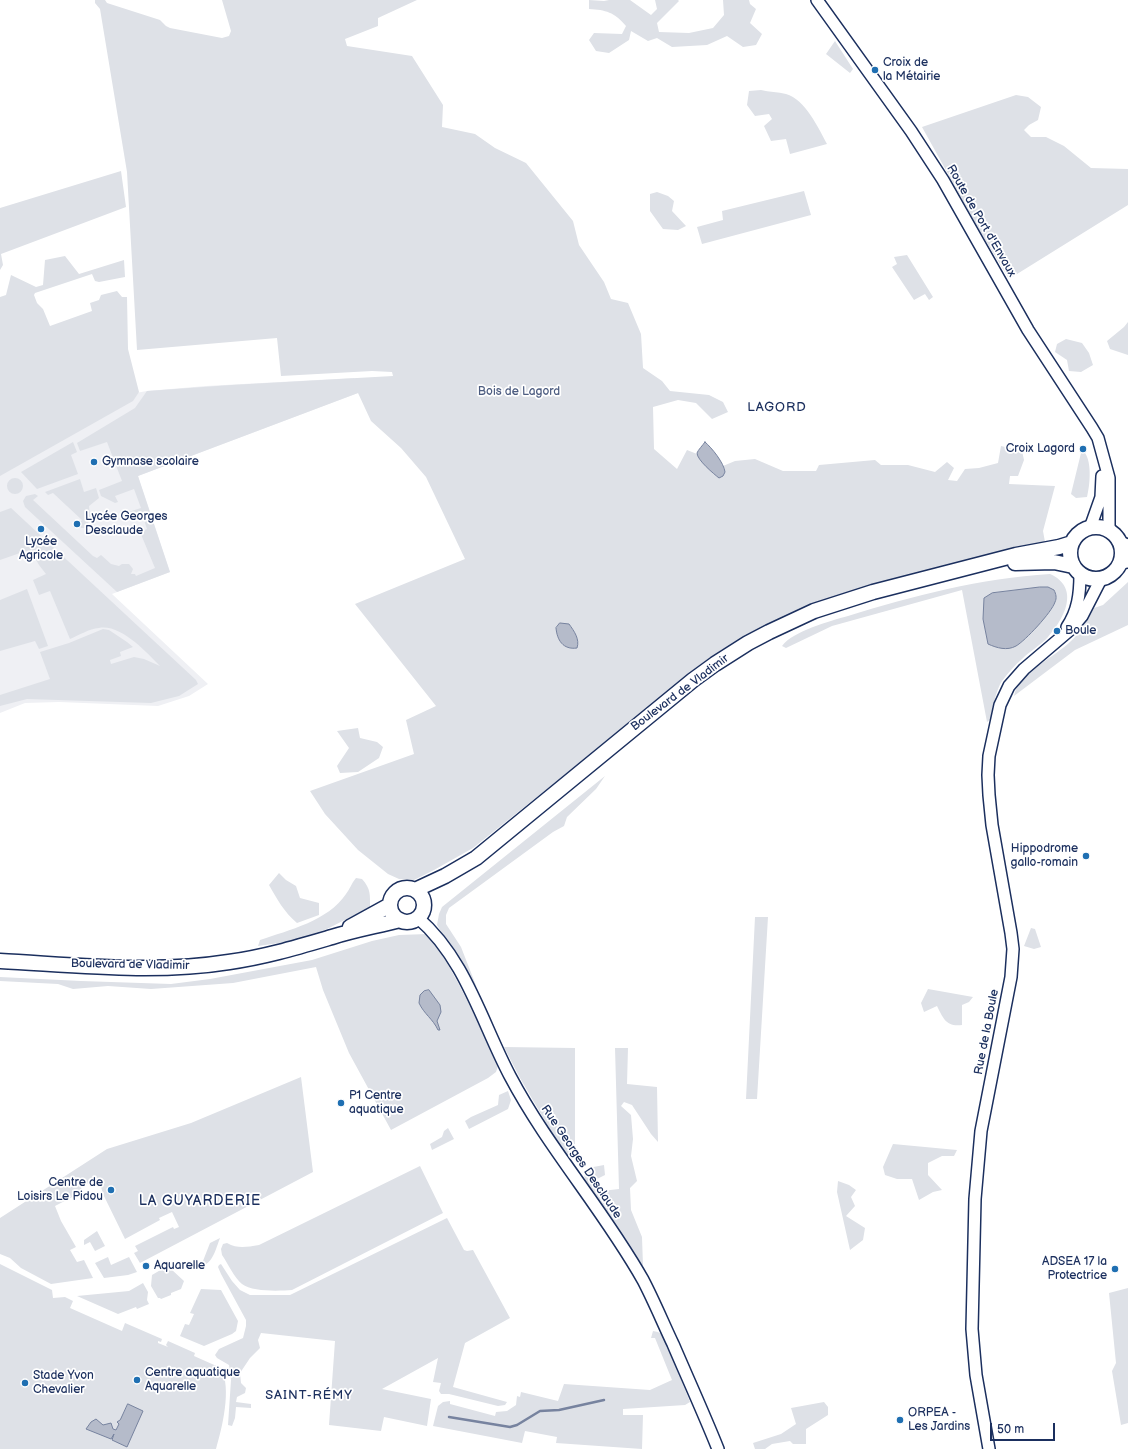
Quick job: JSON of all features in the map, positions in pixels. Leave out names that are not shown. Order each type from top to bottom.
[{"type":"main road","points":[[1090,528],[1099,528],[1109,531],[1124,544],[1122,556],[1124,562],[1112,574],[1101,579],[1093,579],[1077,570],[1070,560],[1072,543],[1077,535],[1090,528]]},
{"type":"main road","name":"Boulevard de Vladimir","points":[[419,895],[476,858],[693,680],[714,664],[748,643],[792,621],[840,601],[1016,555],[1072,543]]},
{"type":"main road","name":"Boulevard de Vladimir","points":[[981,565],[1054,562],[1077,570]]},
{"type":"main road","points":[[410,888],[419,895],[423,910],[418,918],[409,922],[400,920],[392,914],[390,904],[392,897],[399,890],[410,888]]},
{"type":"main road","points":[[332,937],[379,912],[390,904]]},
{"type":"main road","name":"Boulevard de Vladimir","points":[[0,961],[134,967],[186,967],[252,958],[305,946],[332,937],[400,920]]},
{"type":"street","name":"Route de Port d'Envaux","points":[[817,0],[911,131],[943,180],[1028,330],[1098,438],[1110,478],[1109,531]]},
{"type":"street","points":[[1090,528],[1101,497],[1105,464]]},
{"type":"street","name":"Rue de la Boule","points":[[1054,643],[1068,626],[1076,608],[1080,592],[1077,570]]},
{"type":"street","name":"Rue de la Boule","points":[[989,1449],[976,1375],[972,1329],[975,1199],[981,1131],[1011,977],[1013,949],[1012,933],[992,825],[988,789],[989,756],[1000,705],[1009,686],[1024,669],[1071,629],[1082,616],[1101,579]]},
{"type":"street","name":"Rue Georges Desclaude","points":[[418,918],[428,926],[450,954],[480,1009],[510,1076],[556,1152],[612,1232],[643,1280],[701,1407],[718,1449]]},
{"type":"shaded area","name":"Lycée Georges Desclaude","points":[[0,354],[130,394],[147,391],[206,386],[354,378],[358,393],[138,476],[170,572],[112,594],[208,684],[189,696],[158,706],[59,702],[25,703],[0,713]]},
{"type":"green space","name":"Bois de Lagord","points":[[95,0],[105,0],[107,3],[160,20],[170,28],[222,38],[229,36],[231,31],[222,0],[417,0],[378,18],[378,26],[345,39],[347,46],[412,56],[443,105],[442,127],[475,134],[495,148],[526,163],[573,221],[579,245],[604,282],[611,299],[628,303],[641,334],[643,368],[662,381],[670,391],[709,395],[723,402],[728,412],[712,419],[696,403],[678,400],[653,407],[654,449],[677,469],[687,450],[697,454],[723,476],[725,470],[723,466],[735,461],[755,459],[783,471],[816,471],[819,465],[875,460],[881,465],[908,465],[935,472],[947,462],[954,468],[948,480],[957,481],[965,469],[979,468],[998,463],[1001,446],[1022,451],[1024,460],[1018,476],[1010,476],[1009,484],[1055,486],[1043,531],[1045,542],[857,589],[810,607],[721,650],[473,848],[414,880],[399,879],[388,874],[358,850],[325,814],[310,791],[414,754],[406,720],[436,706],[355,604],[465,559],[426,477],[401,448],[371,421],[358,393],[138,476],[170,572],[117,592],[25,507],[23,501],[26,496],[35,494],[38,496],[33,500],[93,556],[97,558],[101,555],[111,564],[119,566],[122,564],[129,564],[133,569],[131,574],[135,574],[136,576],[155,568],[140,532],[147,529],[141,511],[126,517],[125,513],[141,508],[134,489],[115,496],[118,502],[115,503],[101,496],[99,490],[122,481],[107,442],[80,451],[77,443],[135,408],[147,391],[393,376],[392,372],[372,371],[281,376],[277,338],[137,350],[127,172],[100,9],[95,3]]},
{"type":"green space","points":[[589,0],[630,0],[651,15],[657,9],[655,0],[678,0],[679,1],[657,23],[659,32],[689,33],[713,28],[724,15],[723,0],[749,0],[750,4],[756,9],[750,23],[762,34],[756,45],[743,47],[727,36],[707,45],[672,47],[657,38],[648,41],[631,31],[629,40],[609,53],[596,51],[589,40],[594,33],[622,34],[626,26],[614,15],[600,10],[589,9]]},
{"type":"green space","points":[[835,41],[853,69],[850,73],[826,54]]},
{"type":"green space","points":[[761,90],[786,94],[793,97],[811,115],[827,144],[790,154],[786,139],[771,141],[764,126],[772,119],[769,114],[755,116],[747,105],[749,91]]},
{"type":"green space","points":[[1016,95],[1028,97],[1041,107],[1038,120],[1024,130],[1031,137],[1046,137],[1064,146],[1091,168],[1128,169],[1128,205],[1009,279],[978,228],[922,127]]},
{"type":"green space","points":[[121,171],[126,207],[1,254],[3,265],[0,270],[0,208]]},
{"type":"green space","points":[[804,191],[811,215],[702,244],[697,227],[723,220],[722,211]]},
{"type":"green space","points":[[657,192],[668,196],[674,201],[672,211],[686,226],[678,230],[663,229],[650,211],[650,194]]},
{"type":"green space","points":[[907,255],[933,297],[929,300],[925,294],[914,300],[892,267],[897,264],[894,257]]},
{"type":"green space","points":[[65,256],[79,274],[124,260],[125,277],[99,282],[95,281],[92,274],[35,293],[34,295],[37,303],[43,309],[50,326],[92,311],[90,303],[99,300],[101,295],[117,291],[122,297],[127,297],[128,349],[139,392],[133,401],[0,476],[0,297],[6,295],[11,275],[36,287],[43,285],[45,260]]},
{"type":"green space","points":[[1128,322],[1128,355],[1110,349],[1107,341]]},
{"type":"green space","points":[[1066,339],[1082,343],[1089,353],[1093,365],[1081,372],[1069,371],[1067,360],[1055,352],[1057,344]]},
{"type":"green space","points":[[73,442],[77,452],[71,455],[78,474],[37,489],[21,472]]},
{"type":"green space","points":[[1081,453],[1085,453],[1089,462],[1089,486],[1087,497],[1076,498],[1071,494]]},
{"type":"green space","points":[[12,478],[18,478],[23,483],[21,492],[18,494],[12,494],[7,489],[7,483]]},
{"type":"green space","points":[[80,479],[84,492],[96,488],[99,498],[89,506],[90,518],[86,528],[81,528],[78,524],[82,520],[53,493],[48,495],[45,492]]},
{"type":"green space","points":[[11,508],[196,680],[198,684],[179,696],[151,703],[27,699],[0,706],[0,695],[50,679],[40,652],[69,643],[103,629],[109,630],[133,647],[120,652],[121,656],[110,660],[111,664],[134,657],[144,659],[160,666],[132,640],[116,630],[99,628],[84,632],[70,639],[50,591],[39,595],[33,580],[46,574],[31,551],[25,558],[23,552],[0,560],[0,512]]},
{"type":"green space","points":[[1050,574],[1059,580],[1065,587],[1067,604],[1064,613],[1048,637],[1019,661],[1002,681],[998,689],[991,719],[987,722],[962,590],[832,626],[786,648],[782,646],[794,636],[812,627],[922,595],[998,579]]},
{"type":"green space","points":[[1128,582],[1128,625],[1075,650],[1014,696],[1017,687],[1030,673],[1064,647],[1078,634],[1094,608],[1103,605]]},
{"type":"green space","points":[[27,589],[48,646],[39,649],[35,641],[0,651],[0,600]]},
{"type":"green space","points":[[358,728],[360,738],[377,742],[383,747],[379,758],[358,772],[340,773],[337,766],[349,748],[337,731]]},
{"type":"green space","points":[[605,776],[596,789],[567,817],[564,826],[553,832],[449,908],[446,915],[446,924],[461,947],[477,988],[437,925],[442,907]]},
{"type":"green space","points":[[279,873],[286,880],[296,886],[300,898],[319,903],[319,915],[297,923],[292,919],[281,905],[269,885]]},
{"type":"green space","points":[[356,878],[362,879],[367,886],[370,896],[370,907],[327,929],[293,941],[258,946],[260,940],[319,918],[338,903],[346,894]]},
{"type":"green space","points":[[755,917],[768,917],[757,1099],[746,1099]]},
{"type":"green space","points":[[1031,928],[1035,929],[1041,947],[1034,949],[1024,946]]},
{"type":"green space","points":[[428,934],[457,981],[498,1066],[496,1072],[488,1078],[391,1130],[349,1053],[323,990],[316,967],[233,983],[151,989],[108,986],[73,989],[58,984],[0,981],[0,977],[171,984],[210,979],[312,960],[372,941],[399,935]]},
{"type":"green space","points":[[928,989],[973,997],[969,1002],[962,1005],[962,1025],[952,1025],[946,1021],[937,1006],[924,1012],[921,1003]]},
{"type":"green space","points":[[504,1047],[575,1048],[575,1144],[566,1157],[520,1078]]},
{"type":"green space","points":[[615,1048],[628,1048],[627,1084],[657,1087],[658,1142],[632,1105],[624,1102],[621,1106],[631,1115],[633,1139],[631,1156],[637,1181],[630,1188],[631,1210],[642,1237],[643,1266],[586,1184],[584,1175],[588,1168],[604,1165],[605,1175],[595,1180],[602,1191],[619,1189]]},
{"type":"green space","points":[[301,1077],[313,1172],[140,1263],[134,1253],[138,1251],[135,1246],[173,1227],[174,1229],[179,1227],[172,1212],[159,1218],[160,1220],[125,1239],[103,1194],[97,1178],[81,1187],[82,1192],[55,1206],[61,1221],[76,1247],[70,1250],[77,1262],[84,1260],[93,1278],[51,1284],[21,1268],[10,1258],[0,1254],[0,1218],[107,1149],[191,1123]]},
{"type":"green space","points":[[508,1091],[511,1100],[508,1109],[469,1129],[465,1121],[498,1105],[499,1095]]},
{"type":"green space","points":[[448,1128],[454,1139],[432,1150],[430,1144],[442,1137],[444,1131]]},
{"type":"green space","points":[[893,1144],[957,1150],[954,1156],[942,1156],[928,1163],[928,1175],[942,1190],[933,1192],[919,1200],[912,1179],[897,1179],[885,1175],[883,1167]]},
{"type":"green space","points":[[420,1166],[443,1213],[292,1290],[280,1291],[246,1287],[237,1278],[222,1255],[221,1249],[223,1244],[227,1243],[242,1247],[259,1245]]},
{"type":"green space","points":[[838,1181],[849,1185],[856,1190],[851,1197],[855,1206],[846,1216],[865,1228],[863,1240],[850,1250],[837,1192]]},
{"type":"green space","points":[[447,1218],[464,1250],[473,1250],[510,1318],[465,1343],[453,1387],[507,1402],[505,1405],[498,1406],[449,1394],[441,1394],[439,1391],[441,1383],[433,1382],[438,1358],[382,1389],[431,1399],[427,1426],[384,1417],[381,1431],[329,1425],[335,1341],[261,1333],[258,1340],[260,1348],[250,1358],[240,1373],[241,1383],[246,1388],[245,1393],[237,1397],[236,1402],[251,1404],[251,1408],[236,1407],[235,1418],[232,1426],[228,1425],[231,1380],[229,1365],[217,1358],[215,1355],[219,1349],[243,1338],[246,1320],[221,1274],[218,1267],[219,1265],[221,1264],[240,1290],[250,1295],[290,1295]]},
{"type":"green space","points":[[97,1231],[105,1246],[95,1251],[90,1242],[84,1245],[84,1240]]},
{"type":"green space","points":[[220,1238],[211,1259],[205,1265],[201,1266],[210,1243]]},
{"type":"green space","points":[[108,1257],[111,1265],[129,1257],[137,1272],[128,1275],[104,1278],[95,1263]]},
{"type":"green space","name":"Centre aquatique Aquarelle","points":[[0,1264],[52,1290],[53,1298],[65,1297],[73,1301],[70,1308],[122,1331],[125,1323],[162,1339],[161,1342],[158,1341],[158,1343],[168,1347],[166,1345],[168,1341],[195,1353],[194,1356],[221,1368],[226,1387],[226,1397],[223,1420],[216,1449],[0,1449]]},
{"type":"green space","points":[[169,1265],[171,1269],[184,1281],[181,1289],[161,1299],[158,1298],[151,1286],[152,1275]]},
{"type":"green space","points":[[143,1283],[148,1292],[147,1300],[149,1304],[118,1314],[77,1296],[129,1291]]},
{"type":"green space","points":[[1128,1288],[1128,1423],[1121,1425],[1112,1371],[1116,1363],[1109,1293]]},
{"type":"green space","points":[[201,1289],[221,1290],[238,1321],[236,1331],[232,1334],[204,1346],[180,1336],[185,1324],[189,1325],[194,1314],[190,1313]]},
{"type":"green space","points":[[653,1331],[663,1335],[690,1402],[685,1405],[623,1409],[623,1415],[643,1415],[642,1449],[556,1443],[557,1437],[525,1431],[522,1443],[433,1426],[438,1406],[443,1402],[450,1401],[450,1404],[495,1416],[496,1412],[507,1411],[516,1405],[517,1396],[520,1397],[521,1392],[558,1401],[564,1384],[650,1390],[672,1380],[655,1338],[651,1338]]},
{"type":"green space","points":[[824,1402],[828,1407],[828,1415],[806,1429],[806,1444],[793,1444],[790,1441],[772,1444],[765,1449],[755,1449],[753,1443],[781,1434],[796,1424],[791,1408]]},
{"type":"water","points":[[705,442],[717,456],[724,468],[725,472],[723,476],[719,478],[706,467],[698,456],[697,453]]},
{"type":"water","points":[[1048,587],[1054,590],[1056,600],[1053,607],[1038,626],[1013,648],[995,647],[988,644],[983,619],[984,598],[992,593]]},
{"type":"water","points":[[560,623],[569,624],[575,632],[578,641],[577,648],[564,646],[559,640],[556,628]]},
{"type":"water","points":[[429,990],[440,1005],[441,1012],[437,1021],[440,1030],[438,1030],[419,1003],[420,995],[424,991]]},
{"type":"water","points":[[128,1404],[143,1411],[127,1447],[112,1440],[114,1434],[111,1439],[86,1429],[91,1422],[96,1419],[103,1425],[111,1423],[113,1429],[116,1430],[119,1424],[117,1422],[120,1420]]},
{"type":"waterway","points":[[449,1417],[510,1427],[517,1425],[540,1411],[559,1410],[604,1400]]},
{"type":"place","name":"Croix de la Métairie","points":[[875,70]]},
{"type":"place","name":"Croix Lagord","points":[[1083,449]]},
{"type":"place","name":"Gymnase scolaire","points":[[94,462]]},
{"type":"place","name":"Lycée Georges Desclaude","points":[[77,524]]},
{"type":"place","name":"Lycée Agricole","points":[[41,529]]},
{"type":"place","name":"Boule","points":[[1057,631]]},
{"type":"place","name":"Hippodrome gallo-romain","points":[[1086,856]]},
{"type":"place","name":"P1 Centre aquatique","points":[[341,1103]]},
{"type":"place","name":"Centre de Loisirs Le Pidou","points":[[111,1190]]},
{"type":"place","name":"Aquarelle","points":[[146,1266]]},
{"type":"place","name":"ADSEA 17 la Protectrice","points":[[1115,1269]]},
{"type":"place","name":"Centre aquatique Aquarelle","points":[[137,1380]]},
{"type":"place","name":"Stade Yvon Chevalier","points":[[25,1383]]},
{"type":"place","name":"ORPEA - Les Jardins","points":[[900,1420]]},
{"type":"district","name":"LAGORD","points":[[777,408]]},
{"type":"district","name":"LA GUYARDERIE","points":[[200,1201]]},
{"type":"district","name":"SAINT-RÉMY","points":[[309,1396]]}]
